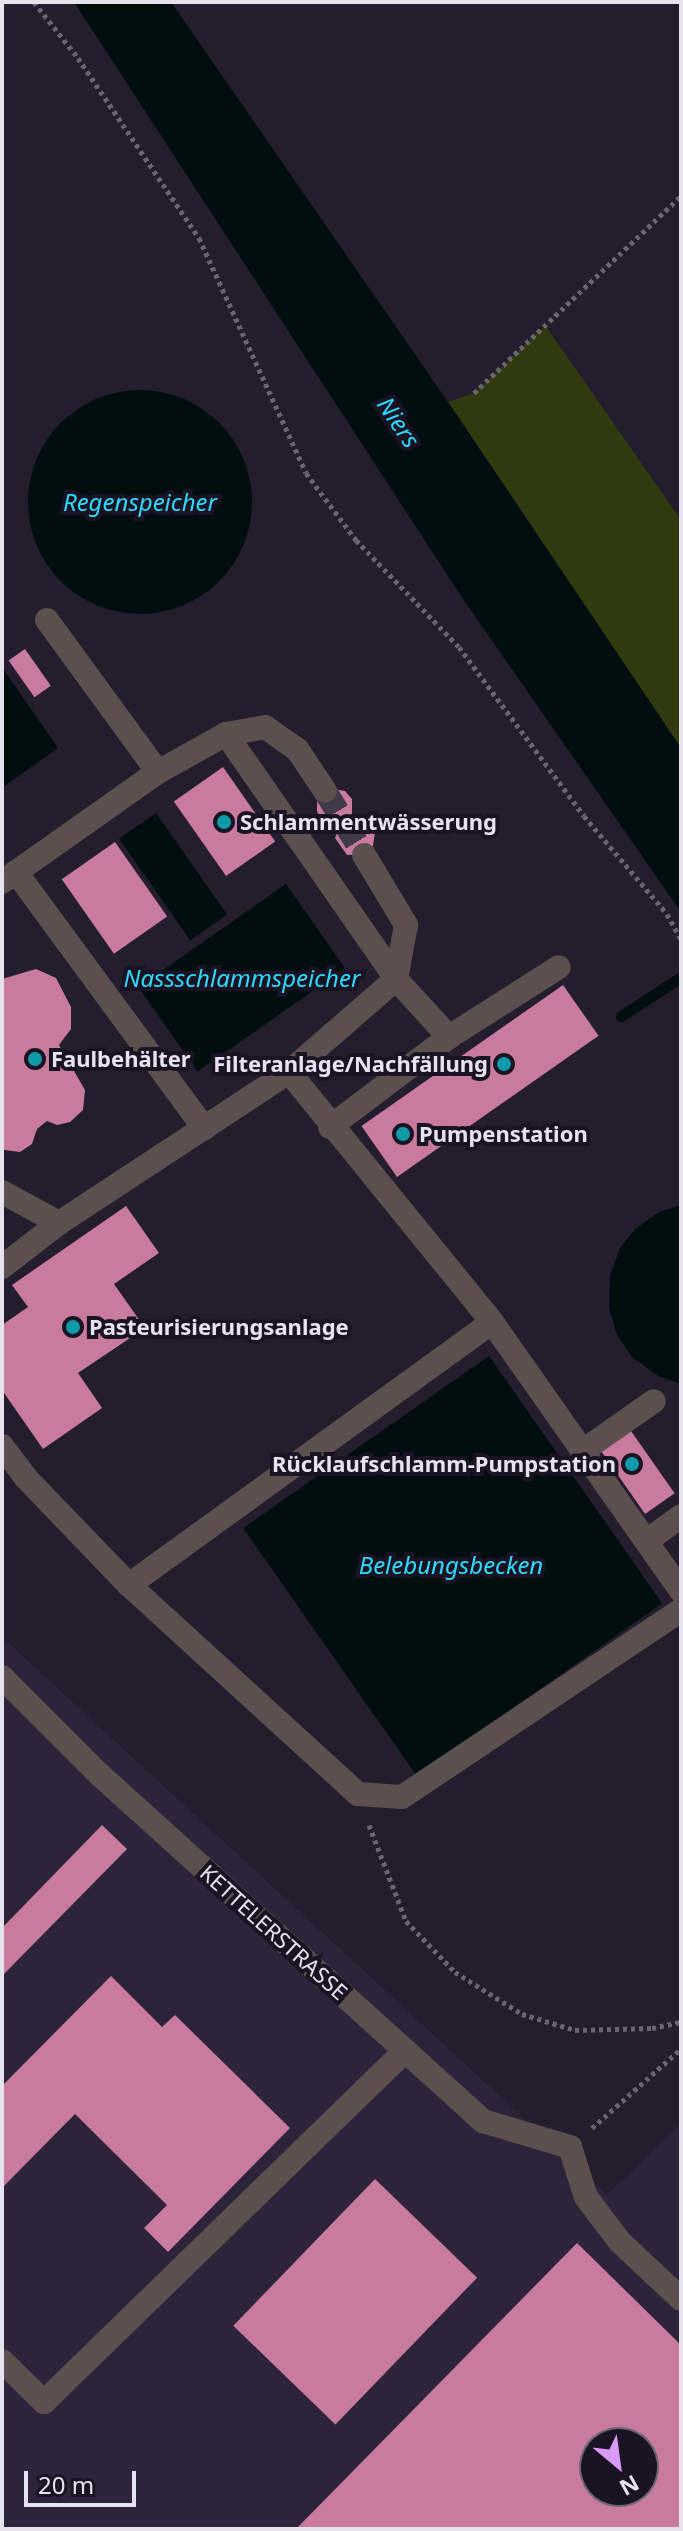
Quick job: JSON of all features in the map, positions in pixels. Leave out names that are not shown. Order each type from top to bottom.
[{"type":"street","points":[[47,620],[158,772]]},
{"type":"street","points":[[204,1128],[9,877],[158,772],[226,734],[265,727],[297,749],[325,791]]},
{"type":"street","points":[[226,734],[396,979],[449,1037]]},
{"type":"street","points":[[2,1267],[59,1223],[289,1072],[396,979],[406,925],[364,855]]},
{"type":"street","points":[[330,1127],[449,1037],[559,967]]},
{"type":"street","points":[[289,1072],[330,1127],[492,1322],[681,1591]]},
{"type":"street","points":[[2,1192],[59,1223]]},
{"type":"street","points":[[129,1585],[492,1322]]},
{"type":"street","points":[[584,1450],[654,1401]]},
{"type":"street","points":[[2,1446],[26,1478],[129,1585],[358,1794],[402,1797],[681,1610]]},
{"type":"street","points":[[648,1540],[681,1516]]},
{"type":"street","name":"KETTELERSTRASSE","points":[[2,1677],[99,1774],[483,2121],[570,2147]]},
{"type":"street","points":[[2,2361],[44,2402],[405,2051]]},
{"type":"street","points":[[570,2147],[586,2197],[620,2242],[681,2299]]},
{"type":"path","points":[[34,2],[78,58],[199,238],[306,473],[356,540],[459,647],[584,816],[667,914],[681,939]]},
{"type":"path","points":[[474,393],[681,196]]},
{"type":"path","points":[[358,1794],[406,1921],[455,1972],[522,2014],[575,2030],[652,2028],[681,2022]]},
{"type":"path","points":[[570,2147],[681,2049]]},
{"type":"shaded area","points":[[2,1637],[607,2195],[681,2123],[681,2529],[2,2529]]},
{"type":"green space","points":[[545,325],[681,520],[681,748],[448,402],[474,393]]},
{"type":"water","name":"Niers","points":[[74,2],[171,2],[448,402],[681,748],[681,912],[461,596]]},
{"type":"water","name":"Regenspeicher","points":[[140,390],[162,392],[183,399],[219,423],[243,459],[250,480],[250,524],[243,545],[219,581],[183,605],[162,612],[140,614],[118,612],[97,605],[61,581],[37,545],[30,524],[28,502],[30,480],[37,459],[61,423],[97,399],[118,392]]},
{"type":"water","points":[[2,667],[58,748],[2,788]]},
{"type":"water","points":[[156,813],[227,915],[190,940],[119,839]]},
{"type":"water","name":"Nassschlammspeicher","points":[[286,884],[345,968],[198,1072],[139,987]]},
{"type":"water","points":[[681,1205],[681,1384],[658,1376],[632,1357],[617,1335],[609,1308],[610,1275],[620,1248],[635,1229],[659,1212]]},
{"type":"water","name":"Belebungsbecken","points":[[489,1356],[662,1603],[416,1775],[243,1528]]},
{"type":"building","points":[[25,649],[51,686],[34,697],[9,660]]},
{"type":"building","name":"Schlammentwässerung","points":[[223,767],[275,842],[226,876],[174,801]]},
{"type":"building","points":[[334,789],[345,791],[352,799],[352,818],[365,820],[375,832],[373,846],[364,854],[347,855],[335,838],[339,828],[329,826],[317,812],[317,799]]},
{"type":"building","points":[[115,842],[167,917],[114,954],[62,879]]},
{"type":"building","name":"Faulbehälter","points":[[36,969],[56,978],[71,1007],[71,1029],[59,1045],[85,1090],[83,1110],[70,1122],[57,1125],[47,1121],[37,1129],[32,1144],[20,1152],[4,1150],[2,979]]},
{"type":"building","name":"Filteranlage/Nachfällung","points":[[563,985],[599,1036],[397,1177],[361,1126]]},
{"type":"building","name":"Pasteurisierungsanlage","points":[[126,1206],[159,1253],[114,1284],[145,1328],[78,1373],[102,1408],[43,1449],[2,1390],[2,1325],[28,1307],[12,1285]]},
{"type":"building","name":"Rücklaufschlamm-Pumpstation","points":[[631,1431],[675,1493],[645,1514],[602,1452]]},
{"type":"building","points":[[102,1825],[127,1849],[2,1976],[2,1928]]},
{"type":"building","points":[[111,1976],[162,2027],[175,2015],[290,2128],[168,2252],[144,2228],[167,2205],[75,2114],[2,2188],[2,2086]]},
{"type":"building","points":[[375,2179],[477,2278],[335,2424],[233,2326]]},
{"type":"building","points":[[577,2243],[681,2345],[681,2529],[296,2529]]},
{"type":"waterway","points":[[621,1016],[678,979]]},
{"type":"tunnel","points":[[325,791],[364,855]]},
{"type":"place","name":"Schlammentwässerung","points":[[224,822]]},
{"type":"place","name":"Faulbehälter","points":[[35,1059]]},
{"type":"place","name":"Filteranlage/Nachfällung","points":[[504,1064]]},
{"type":"place","name":"Pumpenstation","points":[[403,1134]]},
{"type":"place","name":"Pasteurisierungsanlage","points":[[73,1327]]},
{"type":"place","name":"Rücklaufschlamm-Pumpstation","points":[[632,1464]]}]
